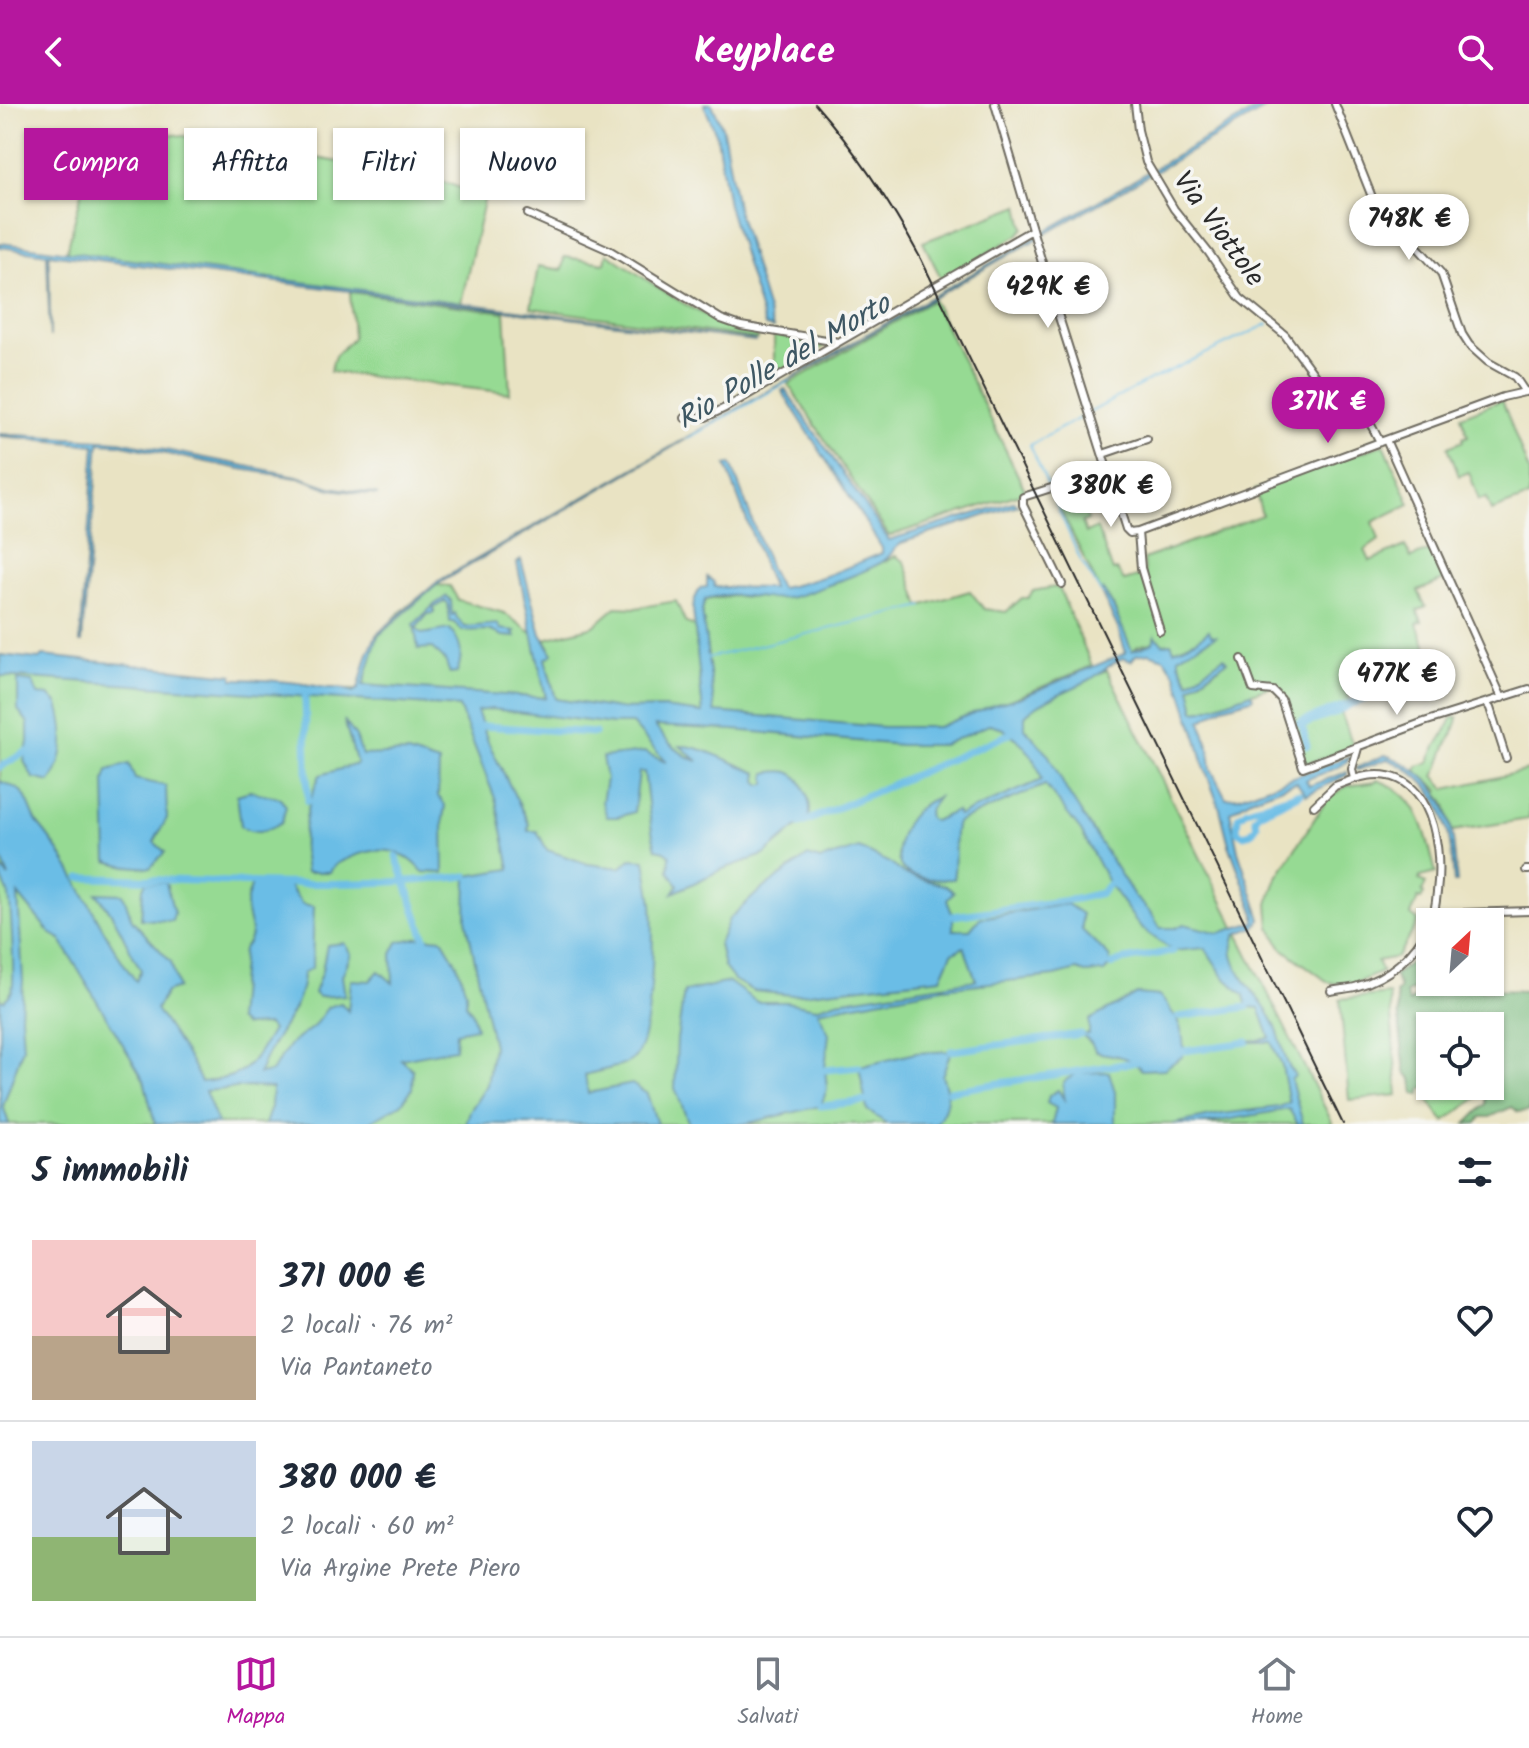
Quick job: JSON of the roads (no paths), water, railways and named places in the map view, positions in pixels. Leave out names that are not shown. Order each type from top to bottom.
[{"type":"street","points":[[995,104],[1126,529],[1130,533],[1503,397],[1528,393]]},
{"type":"street","name":"Via Viottole","points":[[1135,104],[1146,162],[1181,220],[1209,253],[1240,298],[1285,335],[1334,402],[1357,409],[1383,441],[1502,698]]},
{"type":"street","points":[[1335,104],[1372,197],[1441,273],[1462,334],[1469,345],[1488,362],[1515,377],[1528,393]]},
{"type":"street","points":[[528,214],[609,250],[721,319],[741,326],[838,342]]},
{"type":"street","points":[[685,418],[706,417],[725,408],[1033,232]]},
{"type":"street","points":[[1103,454],[1147,439]]},
{"type":"street","points":[[1062,584],[1023,505],[1023,497],[1108,470]]},
{"type":"street","points":[[1138,532],[1141,568],[1160,631]]},
{"type":"street","points":[[1242,659],[1253,689],[1273,691],[1281,699],[1303,767],[1424,722],[1529,689]]},
{"type":"street","points":[[1486,703],[1506,758]]},
{"type":"street","points":[[1354,779],[1352,769],[1358,748]]},
{"type":"street","points":[[1314,806],[1335,786],[1369,774],[1390,775],[1417,794],[1428,809],[1436,830],[1440,869],[1435,908]]},
{"type":"street","points":[[1504,912],[1529,911]]},
{"type":"street","points":[[1331,991],[1352,988],[1387,973],[1400,965],[1416,948]]},
{"type":"water","points":[[704,104],[712,104],[723,129],[737,208],[773,328],[765,326],[728,205],[717,137]]},
{"type":"water","points":[[1266,104],[1274,104],[731,413],[438,584],[378,636],[363,685],[546,698],[517,563],[521,560],[541,634],[553,654],[545,659],[556,699],[619,709],[664,708],[703,713],[693,609],[700,588],[707,587],[707,577],[715,587],[772,588],[726,465],[731,464],[780,588],[820,578],[882,553],[882,548],[782,391],[785,389],[889,540],[1013,502],[1018,505],[904,542],[880,563],[807,593],[787,598],[725,595],[705,600],[702,610],[715,712],[883,727],[938,727],[1021,697],[1126,653],[1101,593],[1103,590],[1132,651],[1153,643],[1155,635],[1163,644],[1171,643],[1174,650],[1197,640],[1209,630],[1211,635],[1216,636],[1179,656],[1189,682],[1224,657],[1227,661],[1190,687],[1195,711],[1251,693],[1251,699],[1223,707],[1201,721],[1211,769],[1226,798],[1239,797],[1351,756],[1337,767],[1306,780],[1309,786],[1347,772],[1347,775],[1306,795],[1296,782],[1251,799],[1230,812],[1238,851],[1261,919],[1255,927],[1236,934],[1233,956],[1237,968],[1277,1030],[1295,1076],[1291,1080],[1303,1124],[1298,1124],[1289,1109],[1203,1124],[1173,1124],[1289,1103],[1282,1066],[1271,1042],[1247,1042],[1270,1038],[1259,1008],[1247,1007],[1244,995],[1224,977],[1205,948],[1173,951],[1141,928],[1109,884],[1081,831],[1045,785],[957,822],[953,879],[920,877],[901,867],[898,853],[901,834],[922,805],[938,797],[928,811],[929,818],[934,821],[956,811],[958,816],[1042,780],[1024,746],[1009,733],[991,724],[943,745],[900,745],[655,726],[686,755],[698,761],[680,746],[708,752],[758,773],[757,781],[761,785],[766,784],[766,773],[791,773],[803,786],[810,806],[809,817],[764,855],[723,869],[673,893],[678,885],[669,871],[670,855],[656,849],[644,772],[639,772],[634,812],[607,817],[602,802],[606,779],[602,757],[644,752],[666,762],[632,724],[492,709],[477,711],[489,744],[529,824],[528,831],[537,831],[547,850],[588,864],[620,868],[631,859],[645,860],[652,903],[653,937],[645,1033],[632,1060],[585,1075],[588,1093],[632,1084],[647,1094],[657,1124],[466,1124],[470,1111],[487,1085],[493,1046],[466,919],[467,876],[510,869],[496,801],[459,707],[0,676],[0,655],[39,659],[43,656],[233,675],[233,679],[289,682],[353,692],[358,689],[376,635],[437,582]],"holes":[[[1149,653],[1164,658],[1176,675],[1229,845],[1255,914],[1255,922],[1219,933],[1184,924],[1176,928],[1160,928],[1152,914],[1135,897],[1067,791],[1048,754],[1025,728],[1025,716],[1031,710],[1091,679],[1119,660],[1131,661],[1136,655]]]},
{"type":"water","points":[[0,243],[756,341],[49,254],[50,337],[47,254],[0,247]]},
{"type":"water","points":[[0,434],[119,441],[297,476],[330,487],[378,495],[331,489],[304,479],[99,443],[80,642],[95,445]]},
{"type":"water","points":[[447,596],[451,601],[452,615],[455,613],[465,627],[498,624],[500,629],[515,631],[516,637],[488,630],[462,631],[450,622],[448,603],[445,601],[416,628],[422,634],[450,629],[454,634],[459,644],[460,660],[457,673],[450,674],[445,660],[432,648],[418,649],[414,624]]},
{"type":"water","points":[[18,680],[33,682],[38,695],[50,696],[58,704],[62,724],[62,755],[50,782],[33,778],[24,761],[28,723],[18,710]]},
{"type":"water","points":[[344,720],[356,737],[362,755],[408,753],[439,763],[438,796],[445,805],[444,873],[423,872],[407,858],[389,851],[359,854],[336,865],[330,872],[306,872],[306,822],[320,775],[357,764]]},
{"type":"water","points":[[1385,755],[1413,769],[1437,792],[1449,819],[1457,882],[1454,882],[1450,843],[1441,809],[1421,780],[1387,759],[1358,770],[1356,768]]},
{"type":"water","points":[[129,764],[135,779],[166,786],[167,818],[154,842],[165,852],[150,868],[107,861],[105,781],[108,770]]},
{"type":"water","points":[[0,781],[25,796],[37,821],[136,981],[141,970],[115,920],[96,893],[123,894],[132,920],[171,962],[178,988],[166,992],[156,1009],[201,1082],[237,1074],[252,1062],[272,1030],[268,1025],[244,1026],[237,1020],[243,949],[251,932],[246,904],[252,884],[288,885],[302,904],[314,906],[312,968],[303,973],[298,1000],[259,1074],[271,1072],[290,1044],[313,1027],[328,1007],[341,1003],[348,1011],[351,980],[370,981],[379,971],[393,983],[392,954],[398,942],[420,937],[442,939],[457,964],[466,992],[466,1004],[472,1012],[476,1028],[456,1032],[455,1049],[401,1059],[413,1070],[412,1089],[401,1104],[365,1124],[265,1124],[271,1107],[272,1088],[248,1087],[205,1091],[218,1124],[155,1124],[144,1080],[60,939],[50,933],[18,894],[23,1047],[3,1106],[9,1124],[0,1124],[0,1000],[4,1001],[11,992],[13,973],[9,899],[0,872],[0,868],[9,877],[0,855]]},
{"type":"water","points":[[250,791],[280,798],[286,806],[282,822],[262,831],[241,826],[237,795]]},
{"type":"water","points":[[859,848],[905,874],[946,886],[954,892],[947,900],[953,916],[953,930],[970,930],[980,918],[1067,904],[1082,914],[1082,930],[1109,956],[1111,965],[1104,972],[1085,973],[1077,970],[1055,976],[943,988],[818,1011],[829,1034],[825,1068],[827,1089],[821,1106],[744,1124],[689,1124],[675,1088],[677,1039],[684,992],[729,982],[757,1002],[786,1002],[816,1008],[837,1001],[976,980],[964,947],[952,953],[941,978],[792,995],[753,991],[734,980],[724,967],[719,944],[729,919],[756,894],[808,856],[820,860]]},
{"type":"water","points":[[146,882],[166,883],[174,913],[172,921],[141,919]]},
{"type":"water","points":[[344,943],[351,954],[342,976],[345,995],[318,997],[314,993],[327,945]]},
{"type":"water","points":[[1137,994],[1160,996],[1181,1030],[1183,1056],[1164,1069],[1141,1070],[1127,1059],[1096,1052],[1081,1034],[1089,1034],[1089,1020]]},
{"type":"water","points":[[951,1051],[942,1076],[946,1101],[936,1124],[887,1124],[867,1110],[859,1067],[915,1053]]},
{"type":"water","points":[[1109,1072],[1115,1092],[1115,1124],[1052,1124],[1056,1108],[1047,1103],[1049,1096],[1058,1090],[1064,1099],[1063,1082],[1077,1073]]},
{"type":"waterway","points":[[1101,593],[1081,561],[1030,445],[1144,383],[1268,324]]},
{"type":"waterway","name":"Rio Polle del Morto","points":[[687,439],[789,381]]},
{"type":"waterway","points":[[707,658],[923,606]]},
{"type":"waterway","points":[[1356,703],[1389,688]]},
{"type":"waterway","points":[[305,698],[308,801]]},
{"type":"waterway","points":[[1356,701],[1334,714],[1302,725],[1298,723],[1356,701]]},
{"type":"waterway","points":[[1302,725],[1307,746]]},
{"type":"waterway","points":[[482,726],[595,733]]},
{"type":"waterway","points":[[800,824],[1009,734]]},
{"type":"waterway","points":[[0,767],[26,752]]},
{"type":"waterway","points":[[1296,794],[1300,794],[1260,813],[1255,818],[1257,825],[1251,833],[1243,835],[1237,831],[1238,817],[1247,810],[1296,794]]},
{"type":"waterway","points":[[396,856],[425,938]]},
{"type":"waterway","points":[[80,878],[370,883],[467,876]]},
{"type":"waterway","points":[[953,916],[1076,899],[1101,893],[1109,884]]},
{"type":"waterway","points":[[1111,965],[1173,951]]},
{"type":"waterway","points":[[1178,1017],[1247,1007]]},
{"type":"waterway","points":[[951,1051],[1081,1034]]},
{"type":"waterway","points":[[1184,1051],[1247,1042]]},
{"type":"waterway","points":[[949,1091],[1136,1062]]},
{"type":"waterway","points":[[825,1070],[859,1067]]},
{"type":"waterway","points":[[821,1106],[867,1101]]},
{"type":"railway","points":[[815,104],[872,178],[921,259],[1343,1124]]}]
